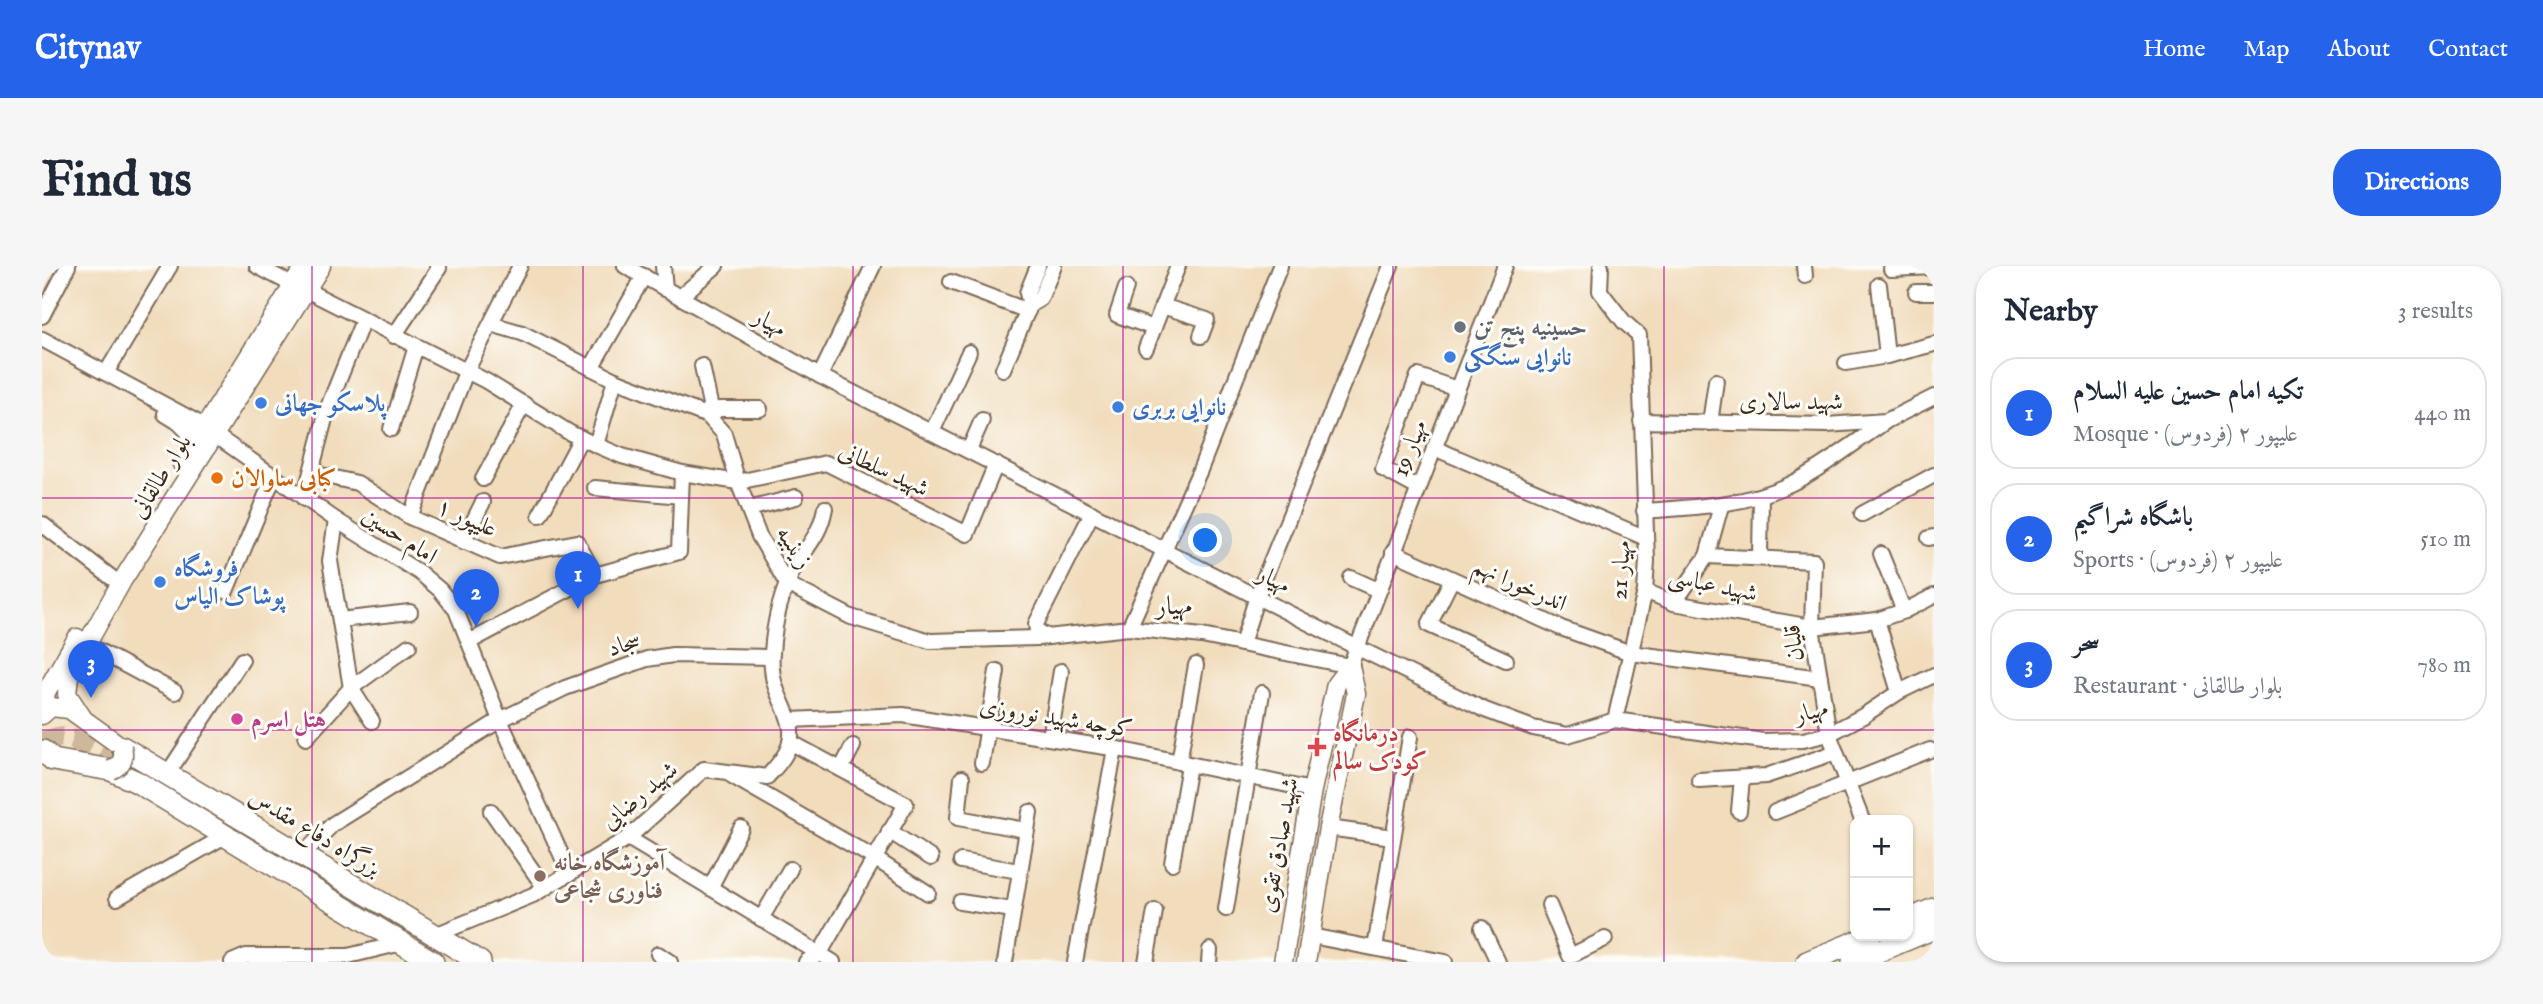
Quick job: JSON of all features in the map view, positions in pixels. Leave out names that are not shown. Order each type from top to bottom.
[{"type":"highway","points":[[42,751],[52,765],[127,764]]},
{"type":"highway","name":"بزرگراه دفاع مقدس","points":[[127,764],[168,773],[295,856],[374,898],[480,962]]},
{"type":"highway","name":"بزرگراه دفاع مقدس","points":[[127,764],[225,836],[433,962]]},
{"type":"highway","points":[[1913,918],[1934,909]]},
{"type":"highway","points":[[1853,962],[1934,928]]},
{"type":"highway","points":[[1807,962],[1858,941]]},
{"type":"main road","name":"بلوار طالقانی","points":[[300,288],[305,266]]},
{"type":"main road","name":"بلوار طالقانی","points":[[82,717],[67,694],[69,676],[122,581],[300,288],[321,266]]},
{"type":"main road","name":"بلوار طالقانی","points":[[43,714],[46,692],[56,672],[112,578],[187,457],[211,435]]},
{"type":"main road","name":"شهید صادق تقوی","points":[[1283,962],[1312,790],[1336,684],[1350,666]]},
{"type":"main road","name":"شهید صادق تقوی","points":[[1306,962],[1328,828],[1356,694],[1350,666]]},
{"type":"main road","points":[[43,714],[51,707],[62,706],[82,717],[127,764]]},
{"type":"street","points":[[42,316],[68,266]]},
{"type":"street","points":[[106,373],[170,266]]},
{"type":"street","points":[[257,266],[486,381],[580,438],[622,456],[682,473],[738,482]]},
{"type":"street","points":[[394,336],[438,266]]},
{"type":"street","points":[[410,516],[466,372],[520,266]]},
{"type":"street","name":"مهیار","points":[[625,266],[820,376],[1356,647],[1485,710],[1533,728],[1568,735],[1615,720],[1763,741],[1803,740],[1829,734],[1934,674]]},
{"type":"street","points":[[663,266],[665,289]]},
{"type":"street","points":[[680,297],[716,266]]},
{"type":"street","points":[[820,376],[873,266]]},
{"type":"street","points":[[1029,308],[1027,293],[1038,266]]},
{"type":"street","points":[[1003,369],[1029,308],[1040,299],[1054,266]]},
{"type":"street","points":[[1146,348],[1178,266]]},
{"type":"street","points":[[1129,628],[1200,470],[1280,266]]},
{"type":"street","points":[[1242,644],[1257,596],[1391,266]]},
{"type":"street","name":"مهیار 19","points":[[1350,666],[1505,266]]},
{"type":"street","name":"مهیار 21","points":[[1601,266],[1600,291],[1639,335],[1646,538],[1645,591],[1615,720]]},
{"type":"street","points":[[1891,269],[1934,267]]},
{"type":"street","points":[[591,368],[644,276]]},
{"type":"street","points":[[951,282],[1029,308]]},
{"type":"street","points":[[1879,285],[1887,356]]},
{"type":"street","points":[[1126,288],[1117,315],[1154,328]]},
{"type":"street","points":[[1916,292],[1934,292]]},
{"type":"street","points":[[1162,306],[1207,320],[1201,336]]},
{"type":"street","points":[[304,499],[328,407],[363,320]]},
{"type":"street","points":[[491,324],[522,332],[615,380],[708,416],[719,410],[760,409]]},
{"type":"street","points":[[42,339],[145,394],[151,405],[178,422],[189,433],[187,457]]},
{"type":"street","points":[[1846,363],[1934,344]]},
{"type":"street","points":[[391,429],[415,346]]},
{"type":"street","points":[[932,432],[970,352]]},
{"type":"street","points":[[702,366],[710,404],[708,416]]},
{"type":"street","points":[[1418,488],[1383,469],[1418,376],[1457,389]]},
{"type":"street","points":[[596,445],[615,380]]},
{"type":"street","points":[[1710,423],[1716,382]]},
{"type":"street","name":"امام حسین","points":[[145,394],[420,573],[440,590],[456,610],[500,720],[570,874]]},
{"type":"street","name":"شهید سالاری","points":[[1641,421],[1826,425],[1886,421],[1934,397]]},
{"type":"street","points":[[483,479],[524,404]]},
{"type":"street","name":"زینبیه","points":[[708,416],[724,434],[738,482],[760,536],[787,584],[851,617],[930,641],[1052,637],[1129,628],[1202,636],[1350,666]]},
{"type":"street","points":[[969,450],[982,420]]},
{"type":"street","points":[[1644,511],[1721,506],[1761,496],[1793,483],[1886,421]]},
{"type":"street","points":[[540,515],[580,438]]},
{"type":"street","points":[[1434,448],[1646,538]]},
{"type":"street","name":"شهید سلطانی","points":[[738,482],[826,463],[967,534],[996,464]]},
{"type":"street","name":"علیپور ۱","points":[[312,473],[357,483],[410,516],[500,557],[577,542],[595,575]]},
{"type":"street","points":[[468,642],[595,575],[679,552],[682,473]]},
{"type":"street","points":[[1862,514],[1934,475]]},
{"type":"street","points":[[226,591],[274,476]]},
{"type":"street","points":[[594,488],[681,496]]},
{"type":"street","points":[[1760,557],[1761,496]]},
{"type":"street","points":[[749,509],[796,497]]},
{"type":"street","points":[[463,542],[483,502]]},
{"type":"street","points":[[1674,603],[1707,556],[1721,506]]},
{"type":"street","points":[[806,962],[820,953],[906,804],[790,742],[790,720],[774,684],[771,657],[775,621],[787,584],[797,564],[822,527],[825,508]]},
{"type":"street","points":[[1052,637],[1037,631],[1036,624],[1092,513]]},
{"type":"street","points":[[336,520],[330,561],[351,688],[372,721]]},
{"type":"street","points":[[42,524],[112,578]]},
{"type":"street","name":"اندرخورا نهم","points":[[1393,552],[1561,628],[1631,653],[1820,678]]},
{"type":"street","points":[[1881,554],[1903,611]]},
{"type":"street","name":"قلیان","points":[[1707,556],[1814,561],[1812,627],[1829,734],[1860,815]]},
{"type":"street","points":[[1351,578],[1378,590]]},
{"type":"street","points":[[1452,579],[1429,625],[1506,660]]},
{"type":"street","name":"شهید عباسی","points":[[1645,591],[1674,603],[1812,627],[1877,620],[1934,596]]},
{"type":"street","points":[[341,620],[410,612]]},
{"type":"street","points":[[1877,620],[1899,692]]},
{"type":"street","points":[[86,644],[175,692]]},
{"type":"street","points":[[306,738],[351,688],[409,646]]},
{"type":"street","name":"سجاد","points":[[295,856],[333,824],[500,720],[565,688],[647,659],[673,655],[771,657]]},
{"type":"street","points":[[168,773],[242,660]]},
{"type":"street","points":[[1172,863],[1196,665]]},
{"type":"street","points":[[982,763],[997,671]]},
{"type":"street","points":[[1050,738],[1061,671]]},
{"type":"street","points":[[1226,909],[1262,693]]},
{"type":"street","name":"کوچه شهید نوروزی","points":[[790,720],[903,715],[1115,749],[1312,790]]},
{"type":"street","points":[[1375,948],[1410,737]]},
{"type":"street","name":"شهید رضایی","points":[[435,935],[545,888],[570,874],[628,838],[704,769],[768,777],[780,762],[790,742]]},
{"type":"street","points":[[841,769],[853,746]]},
{"type":"street","points":[[1075,962],[1115,749]]},
{"type":"street","points":[[1775,812],[1933,751]]},
{"type":"street","points":[[1699,780],[1766,776],[1836,752]]},
{"type":"street","points":[[724,772],[874,858],[928,893]]},
{"type":"street","points":[[962,778],[958,818],[1026,830]]},
{"type":"street","points":[[1739,811],[1742,778]]},
{"type":"street","points":[[491,811],[545,888]]},
{"type":"street","points":[[1005,962],[1030,812]]},
{"type":"street","points":[[710,888],[741,828]]},
{"type":"street","points":[[1328,828],[1393,837]]},
{"type":"street","points":[[889,831],[931,858]]},
{"type":"street","points":[[117,898],[225,836]]},
{"type":"street","points":[[628,838],[833,962]]},
{"type":"street","points":[[961,861],[1019,871]]},
{"type":"street","points":[[761,919],[790,869]]},
{"type":"street","points":[[960,902],[1013,910]]},
{"type":"street","points":[[1549,905],[1572,959]]},
{"type":"street","points":[[1146,962],[1155,911]]},
{"type":"street","points":[[1482,928],[1498,962]]},
{"type":"street","points":[[1311,936],[1445,962]]},
{"type":"street","points":[[1555,962],[1572,959],[1605,939]]},
{"type":"street","points":[[232,962],[246,956],[348,956],[402,943]]},
{"type":"tunnel","points":[[42,742],[59,737],[73,739],[107,753],[245,832]]},
{"type":"place","name":"حسینیه پنج تن","points":[[1460,327]]},
{"type":"place","name":"نانوایی سنگکی","points":[[1450,357]]},
{"type":"place","name":"پلاسکو جهانی","points":[[261,403]]},
{"type":"place","name":"نانوایی بربری","points":[[1118,407]]},
{"type":"place","name":"کبابی ساوالان","points":[[217,478]]},
{"type":"place","name":"فروشگاه پوشاک الیاس","points":[[160,582]]},
{"type":"place","name":"تکیه امام حسین علیه السلام","points":[[578,609]]},
{"type":"place","name":"باشگاه شراگیم","points":[[476,627]]},
{"type":"place","name":"سحر","points":[[91,698]]},
{"type":"place","name":"هتل اسرم","points":[[237,719]]},
{"type":"place","name":"درمانگاه کودک سالم","points":[[1317,747]]},
{"type":"place","name":"آموزشگاه خانه فناوری شجاعی","points":[[540,876]]},
{"type":"district","name":"مهیار","points":[[1174,605]]}]
